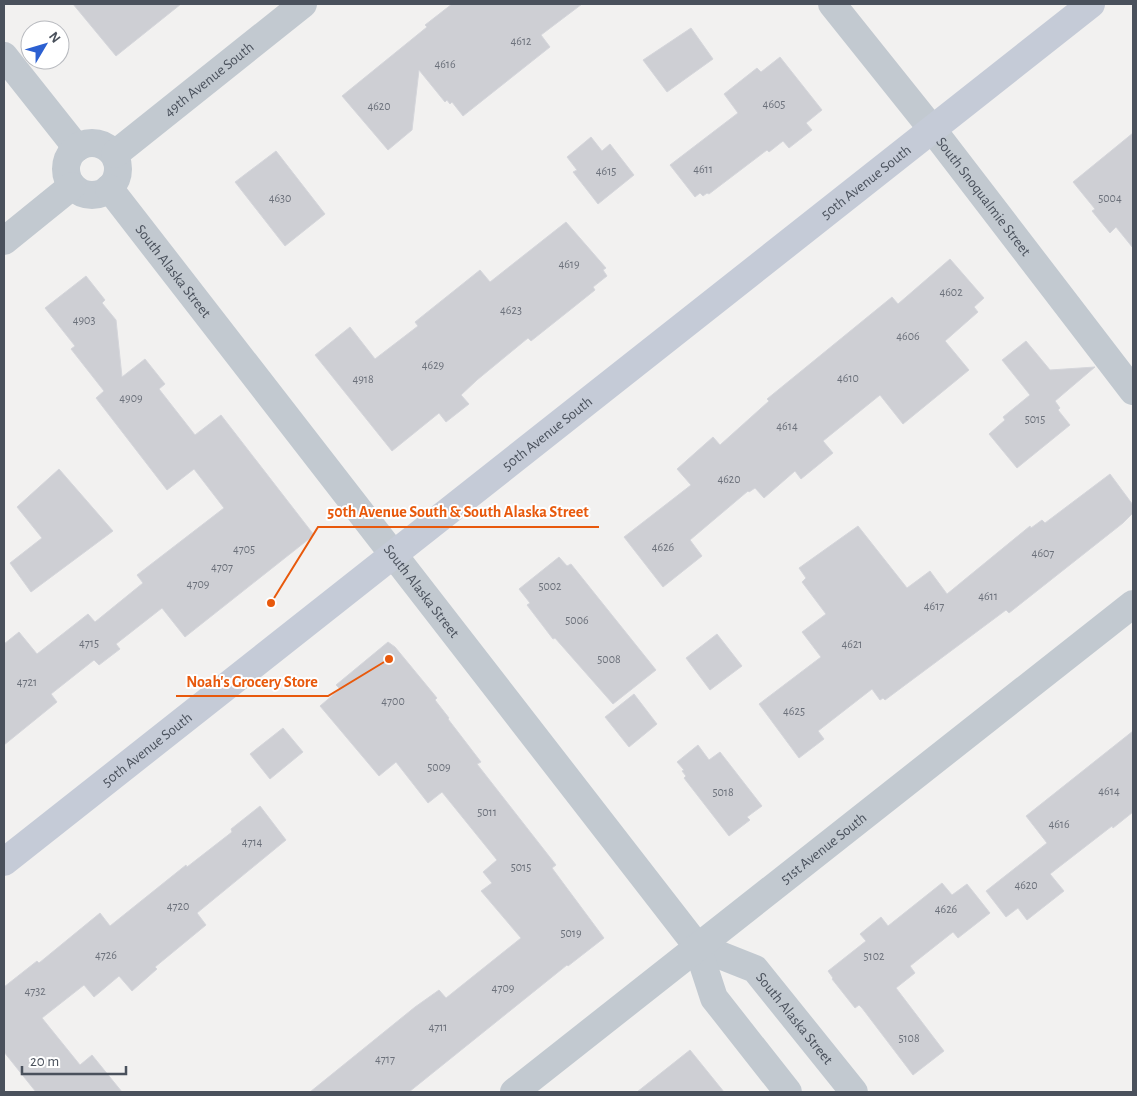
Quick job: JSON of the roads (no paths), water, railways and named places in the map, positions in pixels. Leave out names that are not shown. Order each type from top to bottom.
[{"type":"street","name":"49th Avenue South","points":[[114,154],[303,4]]},
{"type":"street","name":"South Snoqualmie Street","points":[[832,4],[932,129],[1133,391]]},
{"type":"street","name":"50th Avenue South","points":[[4,862],[1091,4]]},
{"type":"street","points":[[4,56],[77,148]]},
{"type":"street","points":[[96,142],[114,154],[118,168],[118,177],[109,188],[98,195],[89,195],[72,186],[66,173],[66,165],[68,157],[77,148],[96,142]]},
{"type":"street","points":[[4,241],[72,186]]},
{"type":"street","name":"South Alaska Street","points":[[109,188],[697,946],[714,998],[788,1092]]},
{"type":"street","name":"51st Avenue South","points":[[514,1092],[1133,604]]},
{"type":"street","name":"South Alaska Street","points":[[697,946],[754,969],[854,1092]]},
{"type":"place","name":"50th Avenue South & South Alaska Street","points":[[271,603]]},
{"type":"place","name":"Noah's Grocery Store","points":[[389,659]]}]
